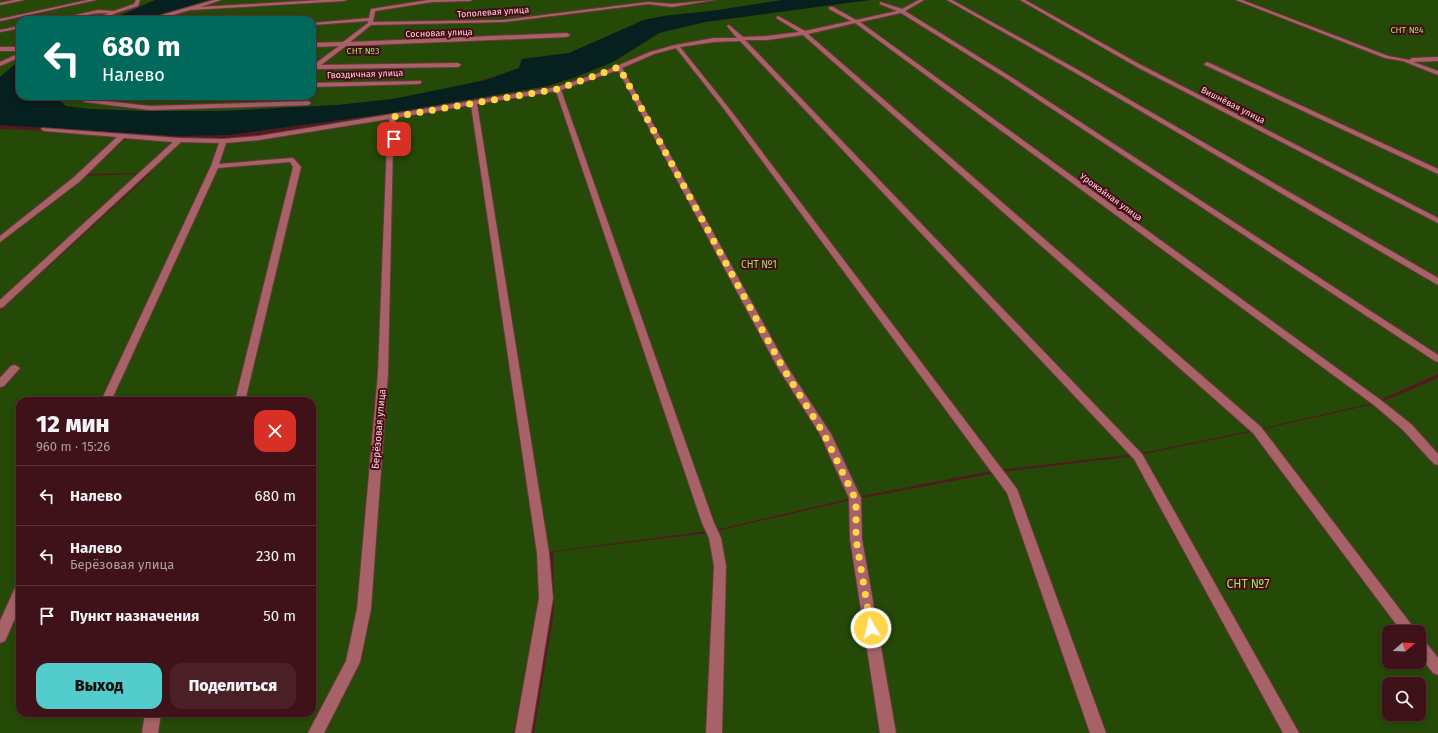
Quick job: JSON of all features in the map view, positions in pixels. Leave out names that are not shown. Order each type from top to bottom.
[{"type":"street","points":[[0,4],[22,0]]},
{"type":"street","points":[[19,16],[94,0]]},
{"type":"street","points":[[106,16],[136,4],[138,0]]},
{"type":"street","points":[[164,16],[219,0]]},
{"type":"street","points":[[191,9],[296,1],[344,0]]},
{"type":"street","points":[[316,66],[345,45],[370,22],[372,10],[431,1],[470,0]]},
{"type":"street","points":[[643,0],[648,3]]},
{"type":"street","name":"Тополевая улица","points":[[316,24],[503,21],[648,3],[656,5],[675,5],[712,0]]},
{"type":"street","points":[[44,129],[179,140],[223,141],[259,138],[558,89],[619,67],[652,53],[677,46],[714,40],[804,33],[902,11],[922,0]]},
{"type":"street","points":[[949,0],[1090,79],[1438,282]]},
{"type":"street","name":"Вишнёвая улица","points":[[1022,0],[1139,66],[1438,221]]},
{"type":"street","points":[[1238,0],[1387,57],[1417,61],[1438,59]]},
{"type":"street","points":[[882,3],[902,11],[1009,78],[1438,359]]},
{"type":"street","name":"Урожайная улица","points":[[831,8],[856,22],[1378,403],[1407,428],[1438,461]]},
{"type":"street","points":[[74,16],[98,11],[114,12]]},
{"type":"street","points":[[0,20],[16,17]]},
{"type":"street","points":[[778,17],[804,33],[1258,430],[1405,625]]},
{"type":"street","points":[[729,26],[1138,457],[1291,733]]},
{"type":"street","points":[[0,31],[16,28]]},
{"type":"street","name":"Сосновая улица","points":[[316,45],[566,35]]},
{"type":"street","points":[[677,46],[726,108],[1013,492],[1098,733]]},
{"type":"street","points":[[0,49],[16,49]]},
{"type":"street","points":[[0,64],[16,57]]},
{"type":"street","points":[[1404,60],[1438,73]]},
{"type":"street","points":[[1207,64],[1438,172]]},
{"type":"street","points":[[316,68],[458,65]]},
{"type":"street","points":[[619,67],[783,368],[824,434],[855,498],[856,539],[888,733]]},
{"type":"street","name":"Гвоздичная улица","points":[[316,84],[419,82]]},
{"type":"street","points":[[558,89],[703,508],[715,538],[720,566],[714,733]]},
{"type":"street","points":[[283,104],[286,100]]},
{"type":"street","points":[[88,101],[150,108],[308,103]]},
{"type":"street","points":[[474,103],[543,553],[546,598],[523,733]]},
{"type":"street","name":"Берёзовая улица","points":[[316,733],[353,662],[364,609],[383,373],[390,142],[394,139],[392,117]]},
{"type":"street","points":[[0,240],[76,180],[122,136]]},
{"type":"street","points":[[0,305],[179,140]]},
{"type":"street","points":[[108,397],[215,166],[223,141]]},
{"type":"street","points":[[215,166],[292,160],[297,167],[241,397]]},
{"type":"street","points":[[0,384],[15,368]]},
{"type":"street","points":[[0,637],[16,601]]},
{"type":"street","points":[[1426,653],[1438,669]]},
{"type":"street","points":[[150,733],[152,717]]},
{"type":"green space","points":[[0,0],[155,0],[119,16],[16,16],[16,63],[0,77]]},
{"type":"green space","name":"СНТ №3","points":[[208,0],[782,0],[644,20],[569,53],[522,59],[519,68],[472,83],[440,91],[392,99],[290,109],[185,112],[75,108],[65,106],[58,100],[316,100],[316,16],[155,16]]},
{"type":"green space","name":"СНТ №1","points":[[869,0],[1438,0],[1438,374],[1373,403],[1259,429],[1137,454],[991,471],[857,497],[715,530],[541,553],[543,599],[513,733],[0,733],[0,311],[151,173],[88,174],[125,139],[240,139],[547,86],[573,78],[613,62],[659,33],[705,22]]},
{"type":"green space","points":[[0,129],[123,134],[82,176],[141,174],[0,303]]},
{"type":"green space","name":"СНТ №7","points":[[1438,378],[1438,733],[534,733],[554,611],[553,552],[708,533],[851,500],[1001,472],[1135,456],[1379,403]]},
{"type":"water","points":[[155,0],[208,0],[155,16],[119,16]]},
{"type":"water","points":[[782,0],[869,0],[705,22],[659,33],[613,62],[573,78],[547,86],[384,114],[228,135],[177,136],[0,125],[0,77],[16,63],[16,100],[59,100],[66,106],[90,109],[140,111],[220,111],[337,105],[393,99],[486,80],[519,68],[522,59],[569,53],[644,20],[664,16],[719,10]]},
{"type":"route","points":[[394,139],[392,117],[558,89],[619,67],[783,368],[824,434],[855,498],[856,539],[871,628]]},
{"type":"park label","name":"СНТ №4","points":[[1407,30]]}]
